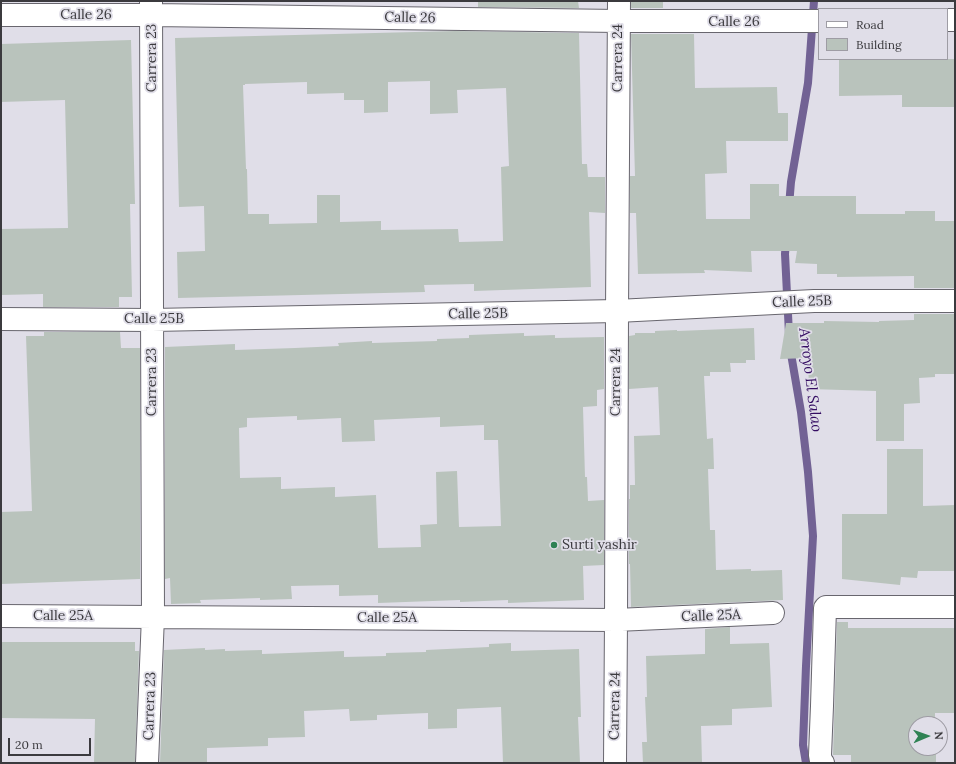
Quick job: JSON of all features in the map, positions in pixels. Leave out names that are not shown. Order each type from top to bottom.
[{"type":"street","name":"Calle 26","points":[[1,15],[151,8],[619,11],[776,22],[818,21]]},
{"type":"street","name":"Carrera 23","points":[[147,763],[153,616],[151,8]]},
{"type":"street","name":"Carrera 24","points":[[615,763],[616,311],[619,11]]},
{"type":"street","name":"Calle 25B","points":[[1,319],[152,320],[616,311],[814,301],[955,301]]},
{"type":"street","points":[[823,763],[820,755],[824,608],[955,607]]},
{"type":"street","name":"Calle 25A","points":[[1,616],[616,620],[773,613]]},
{"type":"building","points":[[478,1],[578,1],[579,8],[478,7]]},
{"type":"building","points":[[631,1],[663,1],[663,8],[631,8]]},
{"type":"building","points":[[455,31],[579,33],[582,164],[587,164],[588,177],[605,177],[605,213],[589,212],[591,287],[474,291],[474,284],[424,285],[425,292],[178,298],[177,252],[205,251],[204,206],[179,207],[175,38]],"holes":[[[430,81],[430,114],[458,113],[457,90],[506,88],[509,166],[501,167],[503,241],[459,242],[458,229],[381,230],[381,221],[340,222],[340,195],[317,195],[317,223],[269,224],[269,214],[248,214],[243,85],[307,82],[307,94],[344,93],[344,100],[364,100],[364,113],[388,112],[388,82]]]},
{"type":"building","points":[[631,34],[694,34],[695,88],[777,87],[778,113],[788,113],[788,141],[726,141],[727,173],[705,174],[706,219],[750,219],[750,184],[779,184],[779,196],[856,196],[856,214],[905,214],[905,211],[935,211],[935,221],[955,221],[955,288],[914,288],[914,276],[837,277],[837,274],[817,274],[817,264],[795,263],[797,251],[751,251],[752,272],[704,270],[705,273],[638,274],[636,213],[630,213],[630,176],[635,176]]},
{"type":"building","points":[[131,40],[135,204],[130,204],[132,297],[119,297],[119,307],[43,307],[43,294],[1,295],[1,229],[68,228],[65,100],[1,102],[1,44]]},
{"type":"building","points":[[955,59],[955,107],[902,107],[902,95],[839,96],[839,60]]},
{"type":"building","points":[[914,314],[955,314],[955,374],[935,374],[935,377],[919,378],[920,403],[904,404],[904,441],[876,441],[876,391],[809,389],[808,358],[780,359],[786,323],[914,320]]},
{"type":"building","points":[[754,328],[755,360],[746,360],[746,363],[730,363],[731,372],[710,372],[710,376],[704,376],[707,439],[713,438],[714,469],[708,469],[710,530],[715,530],[716,570],[782,570],[783,600],[631,607],[629,564],[629,499],[630,485],[635,485],[634,436],[660,435],[658,387],[629,389],[629,336],[635,335],[635,333],[655,333],[655,331]]},
{"type":"building","points":[[44,332],[120,332],[121,348],[140,348],[140,579],[1,584],[1,512],[32,511],[26,336],[44,336]]},
{"type":"building","points":[[524,333],[524,336],[555,335],[555,338],[604,337],[604,389],[597,390],[597,406],[583,407],[585,477],[587,477],[588,501],[604,500],[604,565],[583,566],[584,600],[508,603],[508,600],[460,602],[460,600],[378,603],[378,595],[339,596],[339,585],[291,586],[292,599],[260,600],[260,598],[200,600],[201,603],[171,604],[170,578],[165,579],[165,347],[235,344],[235,350],[295,348],[339,346],[338,343],[372,341],[372,343],[437,341],[437,339],[469,338],[469,335]],"holes":[[[297,416],[297,420],[341,418],[342,442],[375,441],[374,420],[440,417],[440,427],[484,425],[484,440],[498,440],[501,526],[459,527],[457,471],[436,472],[437,524],[420,525],[421,547],[378,548],[376,495],[335,497],[335,487],[281,489],[281,477],[240,478],[239,428],[247,427],[247,418]]]},
{"type":"building","points":[[887,449],[923,449],[923,506],[955,505],[955,571],[918,571],[917,578],[901,577],[900,585],[842,579],[842,514],[887,514]]},
{"type":"building","points":[[837,622],[848,622],[848,628],[955,628],[955,713],[935,713],[935,716],[908,716],[908,756],[936,756],[936,763],[851,763],[851,755],[833,755]]},
{"type":"building","points":[[730,627],[730,644],[769,643],[772,707],[732,709],[732,725],[701,726],[702,763],[643,763],[642,742],[647,742],[645,697],[647,697],[646,656],[705,654],[705,629]]},
{"type":"building","points":[[1,642],[135,642],[135,651],[139,651],[135,763],[94,763],[95,719],[1,718]]},
{"type":"building","points":[[511,643],[511,651],[579,649],[581,717],[578,717],[580,763],[503,763],[501,707],[457,709],[457,728],[428,729],[428,713],[377,715],[377,720],[350,721],[349,709],[304,711],[305,737],[268,738],[268,746],[207,748],[207,763],[160,763],[164,650],[205,648],[205,650],[225,649],[225,651],[262,650],[262,654],[344,651],[344,657],[386,656],[386,653],[426,652],[426,650],[489,647],[489,644]]},
{"type":"waterway","name":"Arroyo El Salao","points":[[789,206],[791,182],[808,83],[814,1]]},
{"type":"waterway","name":"Arroyo El Salao","points":[[786,240],[785,254],[789,334]]},
{"type":"waterway","name":"Arroyo El Salao","points":[[790,348],[801,412],[813,536],[803,745],[806,763]]},
{"type":"place","name":"Surti yashir","points":[[554,545]]}]
